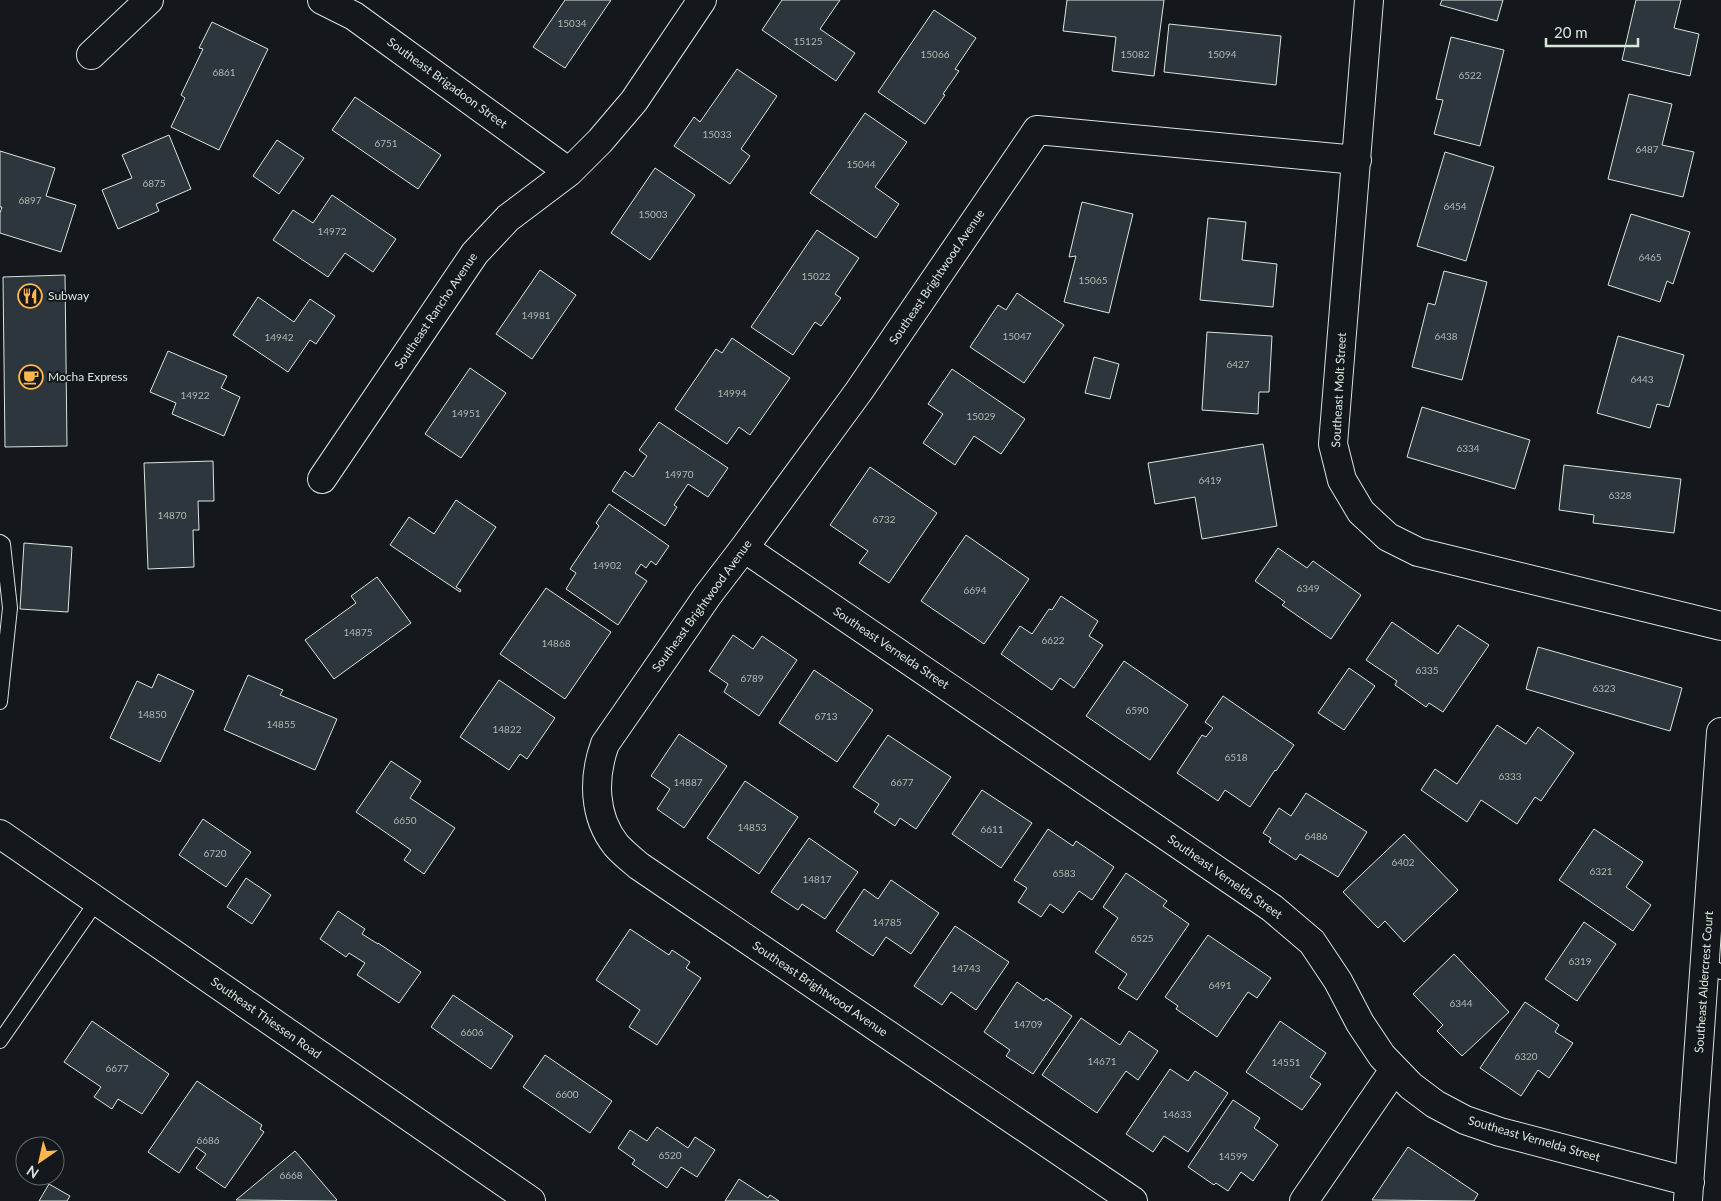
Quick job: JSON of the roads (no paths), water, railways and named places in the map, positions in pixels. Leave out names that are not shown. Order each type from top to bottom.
[{"type":"street","points":[[91,55],[149,0]]},
{"type":"street","name":"Southeast Brigadoon Street","points":[[322,0],[354,16],[569,172]]},
{"type":"street","name":"Southeast Rancho Avenue","points":[[322,479],[475,253],[508,218],[569,172],[600,141],[634,101],[702,0]]},
{"type":"street","name":"Southeast Molt Street","points":[[1369,0],[1333,444],[1342,480],[1361,512],[1388,537],[1418,552],[1721,626]]},
{"type":"street","name":"Southeast Brightwood Avenue","points":[[1133,1201],[639,866],[617,846],[608,832],[600,813],[596,779],[599,761],[604,744],[708,595],[859,391],[1037,130],[1357,160]]},
{"type":"street","name":"Southeast Vernelda Street","points":[[744,548],[1272,908],[1312,942],[1338,980],[1360,1024],[1382,1056],[1411,1086],[1435,1104],[1465,1120],[1689,1192]]},
{"type":"street","name":"Southeast Aldercrest Court","points":[[1689,1192],[1713,968],[1721,732]]},
{"type":"street","name":"Southeast Thiessen Road","points":[[0,834],[531,1201]]},
{"type":"street","points":[[1304,1201],[1394,1070]]},
{"type":"lane","points":[[0,542],[3,544],[10,608],[0,702]]},
{"type":"lane","points":[[0,1041],[97,901]]},
{"type":"place","name":"Subway","points":[[30,296]]},
{"type":"place","name":"Mocha Express","points":[[31,377]]}]
